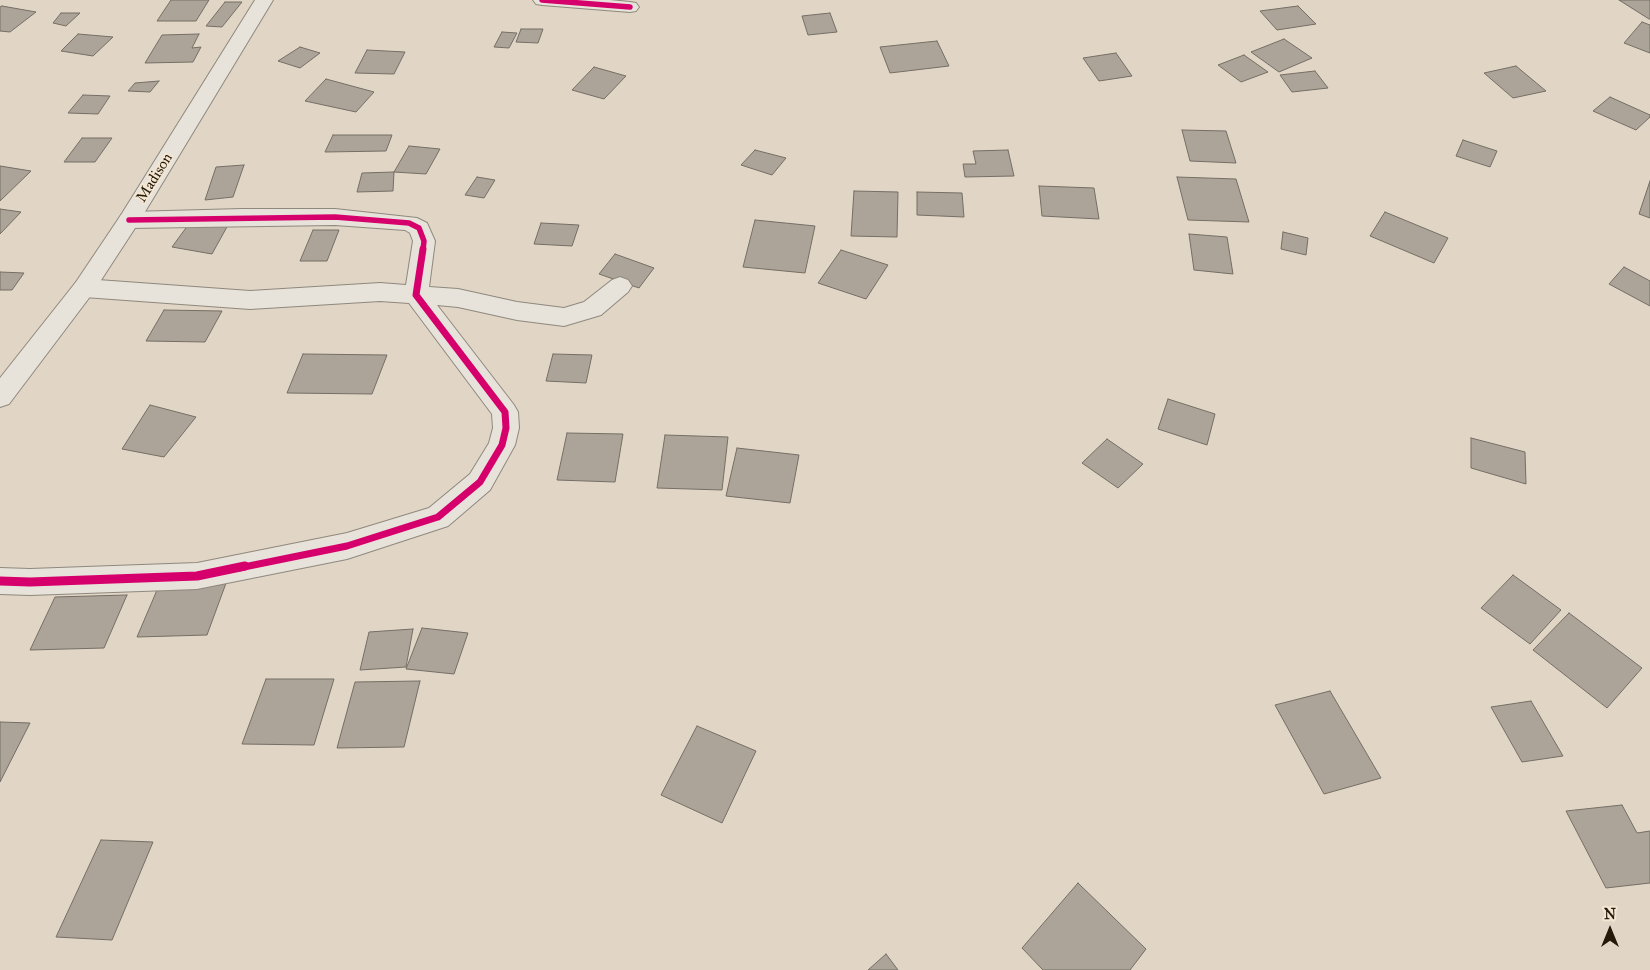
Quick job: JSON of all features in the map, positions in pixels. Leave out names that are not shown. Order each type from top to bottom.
[{"type":"street","name":"Madison","points":[[0,397],[84,288],[129,220],[264,0]]},
{"type":"street","points":[[542,0],[630,7]]},
{"type":"street","points":[[0,581],[30,582],[198,576],[347,546],[438,517],[480,482],[502,445],[506,428],[505,412],[416,295],[424,241],[419,228],[409,223],[360,218],[271,217],[129,220]]},
{"type":"street","points":[[84,288],[250,300],[380,292],[458,298],[517,311],[564,317],[592,309],[620,286]]},
{"type":"building","points":[[171,0],[209,0],[196,21],[157,21]]},
{"type":"building","points":[[1619,0],[1650,0],[1650,19],[1649,19]]},
{"type":"building","points":[[225,2],[242,2],[222,27],[206,26]]},
{"type":"building","points":[[1298,6],[1316,24],[1277,30],[1260,11]]},
{"type":"building","points":[[0,7],[36,12],[10,32],[0,31]]},
{"type":"building","points":[[61,13],[80,13],[66,26],[53,23]]},
{"type":"building","points":[[830,13],[837,32],[808,35],[802,16]]},
{"type":"building","points":[[1642,22],[1650,25],[1650,53],[1624,43]]},
{"type":"building","points":[[521,29],[543,29],[538,43],[516,42]]},
{"type":"building","points":[[502,32],[517,33],[509,48],[494,47]]},
{"type":"building","points":[[78,34],[113,37],[93,56],[61,51]]},
{"type":"building","points":[[199,34],[192,48],[201,47],[193,62],[145,63],[162,35]]},
{"type":"building","points":[[1284,39],[1312,58],[1279,72],[1251,52]]},
{"type":"building","points":[[937,41],[949,66],[890,73],[880,47]]},
{"type":"building","points":[[300,47],[320,53],[300,68],[278,61]]},
{"type":"building","points":[[367,50],[405,52],[394,74],[355,73]]},
{"type":"building","points":[[1116,53],[1132,76],[1099,81],[1083,58]]},
{"type":"building","points":[[1244,55],[1268,72],[1241,82],[1218,65]]},
{"type":"building","points":[[1516,66],[1546,91],[1513,98],[1484,73]]},
{"type":"building","points":[[594,67],[626,76],[604,99],[572,90]]},
{"type":"building","points":[[1315,71],[1328,88],[1292,92],[1280,75]]},
{"type":"building","points":[[326,79],[374,92],[356,112],[305,101]]},
{"type":"building","points":[[159,81],[150,92],[128,91],[135,83]]},
{"type":"building","points":[[83,95],[110,96],[98,114],[68,113]]},
{"type":"building","points":[[1610,97],[1650,115],[1650,117],[1636,130],[1593,111]]},
{"type":"building","points":[[1182,130],[1226,131],[1236,163],[1190,161]]},
{"type":"building","points":[[333,135],[392,135],[386,151],[325,152]]},
{"type":"building","points":[[82,138],[112,138],[95,162],[64,162]]},
{"type":"building","points":[[1463,140],[1497,151],[1490,167],[1456,156]]},
{"type":"building","points":[[409,146],[440,149],[426,174],[394,172]]},
{"type":"building","points":[[755,150],[786,158],[772,175],[741,165]]},
{"type":"building","points":[[1008,150],[1014,176],[965,177],[963,164],[976,164],[973,151]]},
{"type":"building","points":[[244,165],[233,197],[205,200],[216,167]]},
{"type":"building","points":[[0,166],[31,171],[0,201]]},
{"type":"building","points":[[394,172],[393,191],[357,192],[362,173]]},
{"type":"building","points":[[477,177],[495,180],[484,198],[465,195]]},
{"type":"building","points":[[1177,177],[1236,179],[1249,222],[1188,220]]},
{"type":"building","points":[[1650,181],[1650,218],[1639,214]]},
{"type":"building","points":[[1039,186],[1094,188],[1099,219],[1042,216]]},
{"type":"building","points":[[854,191],[898,192],[897,237],[851,236]]},
{"type":"building","points":[[917,192],[962,193],[964,217],[917,215]]},
{"type":"building","points":[[0,209],[21,212],[0,234]]},
{"type":"building","points":[[1385,212],[1448,238],[1434,263],[1370,236]]},
{"type":"building","points":[[755,220],[815,226],[805,273],[743,267]]},
{"type":"building","points":[[191,221],[228,225],[212,254],[172,247]]},
{"type":"building","points":[[541,223],[579,225],[572,246],[534,244]]},
{"type":"building","points":[[313,230],[339,230],[327,261],[300,261]]},
{"type":"building","points":[[1283,232],[1308,238],[1306,255],[1281,249]]},
{"type":"building","points":[[1189,234],[1227,237],[1233,274],[1194,270]]},
{"type":"building","points":[[841,250],[888,265],[866,299],[818,283]]},
{"type":"building","points":[[615,254],[654,268],[639,288],[599,274]]},
{"type":"building","points":[[1624,267],[1650,281],[1650,306],[1609,284]]},
{"type":"building","points":[[0,272],[24,273],[12,290],[0,290]]},
{"type":"building","points":[[164,310],[222,311],[205,342],[146,341]]},
{"type":"building","points":[[303,354],[387,355],[372,394],[287,393]]},
{"type":"building","points":[[553,354],[592,355],[586,383],[546,381]]},
{"type":"building","points":[[1168,399],[1215,414],[1207,445],[1158,429]]},
{"type":"building","points":[[150,405],[196,417],[164,457],[122,449]]},
{"type":"building","points":[[567,433],[623,434],[615,482],[557,480]]},
{"type":"building","points":[[665,435],[728,437],[722,490],[657,488]]},
{"type":"building","points":[[1471,438],[1525,452],[1526,484],[1471,468]]},
{"type":"building","points":[[1107,439],[1143,464],[1118,488],[1082,463]]},
{"type":"building","points":[[737,448],[799,455],[790,503],[726,496]]},
{"type":"building","points":[[229,575],[207,635],[137,637],[163,576]]},
{"type":"building","points":[[1513,575],[1561,610],[1530,644],[1481,608]]},
{"type":"building","points":[[127,595],[104,648],[30,650],[55,597]]},
{"type":"building","points":[[1569,613],[1642,668],[1607,708],[1533,650]]},
{"type":"building","points":[[422,628],[468,633],[454,674],[406,669]]},
{"type":"building","points":[[413,629],[406,667],[360,670],[369,632]]},
{"type":"building","points":[[266,679],[334,679],[314,745],[242,744]]},
{"type":"building","points":[[420,681],[404,747],[337,748],[355,682]]},
{"type":"building","points":[[1330,691],[1381,778],[1324,794],[1275,705]]},
{"type":"building","points":[[1531,701],[1563,756],[1522,762],[1491,707]]},
{"type":"building","points":[[0,722],[30,723],[0,782]]},
{"type":"building","points":[[697,726],[756,751],[722,823],[661,795]]},
{"type":"building","points":[[1622,805],[1637,833],[1650,831],[1650,883],[1606,888],[1566,811]]},
{"type":"building","points":[[101,840],[153,842],[112,940],[56,937]]},
{"type":"building","points":[[1078,883],[1146,949],[1130,970],[1043,970],[1022,948]]},
{"type":"building","points":[[886,954],[898,970],[868,970]]},
{"type":"cycle path","points":[[542,0],[630,7]]},
{"type":"cycle path","points":[[0,581],[30,582],[197,576],[347,546],[438,517],[480,482],[502,445],[506,428],[505,412],[416,295],[424,241],[419,228],[409,223],[335,217],[129,220]]}]
